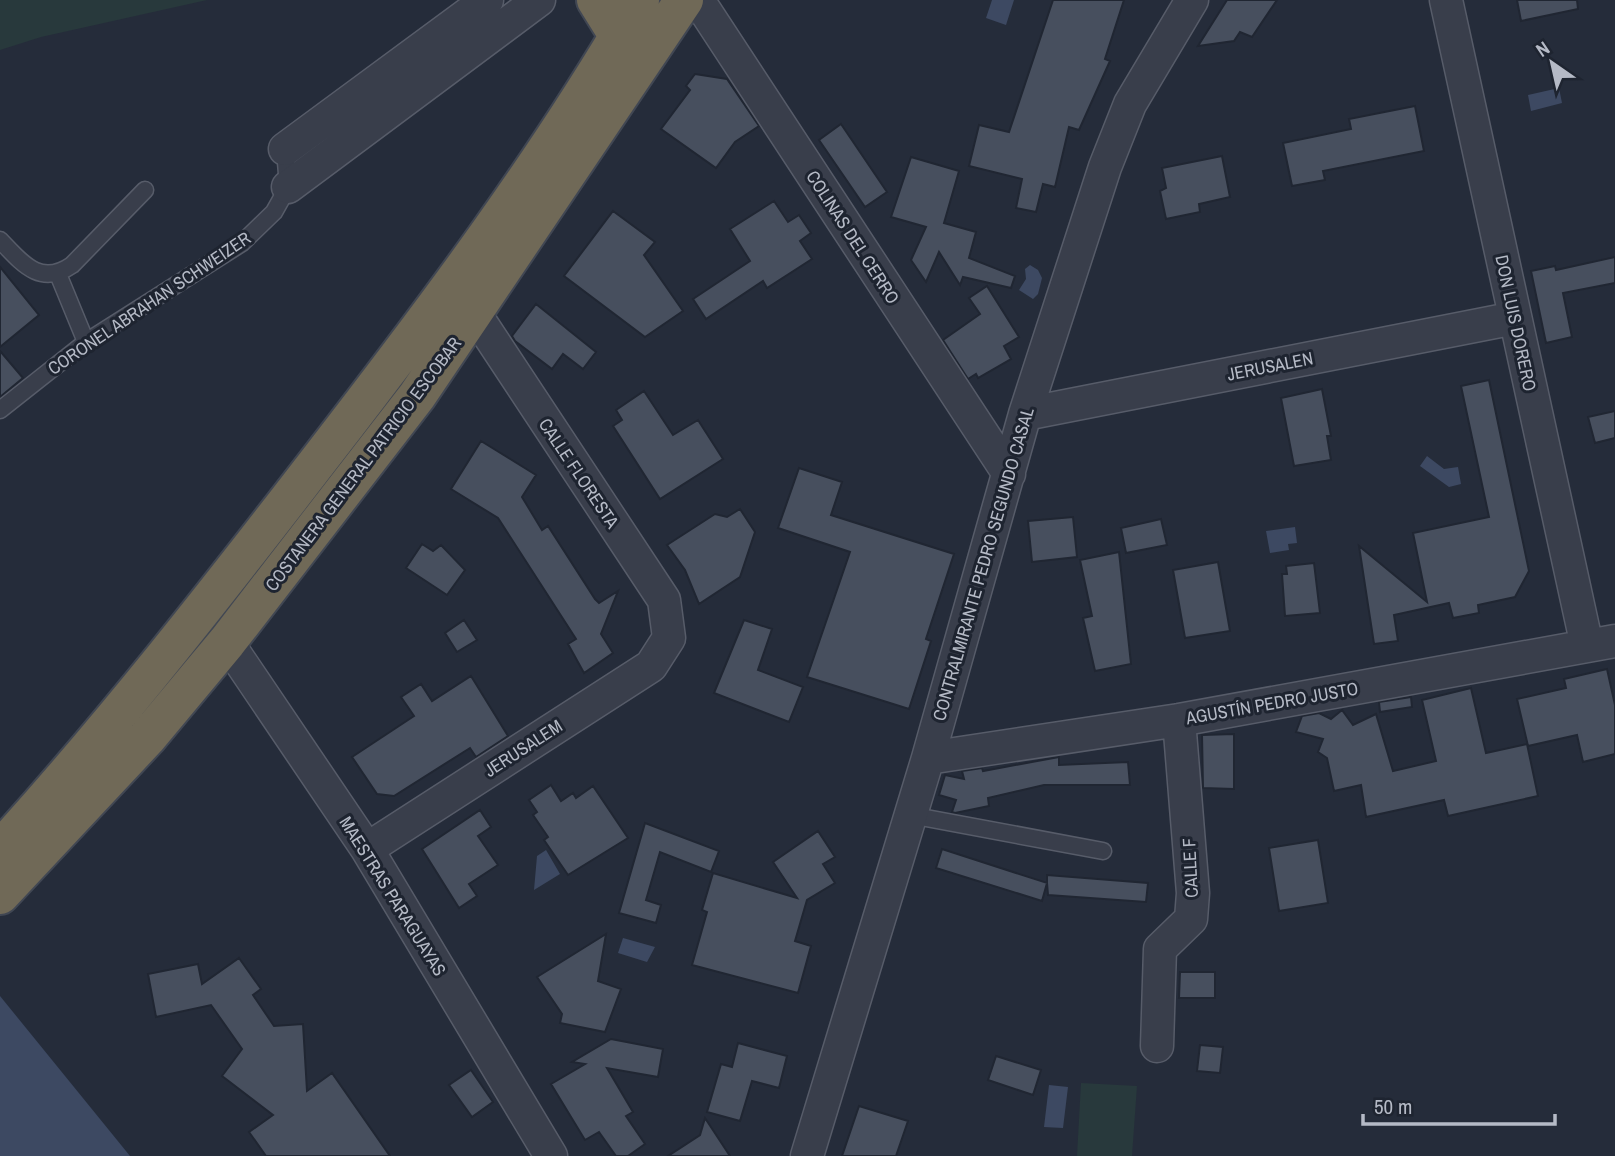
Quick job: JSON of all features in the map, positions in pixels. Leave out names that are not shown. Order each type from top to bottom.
[{"type":"highway","points":[[596,0],[619,37]]},
{"type":"highway","name":"COSTANERA GENERAL PATRICIO ESCOBAR","points":[[0,850],[63,780],[204,609],[418,332],[521,187],[619,37],[640,0]]},
{"type":"highway","points":[[593,139],[592,119],[604,94],[662,0]]},
{"type":"highway","name":"COSTANERA GENERAL PATRICIO ESCOBAR","points":[[0,895],[147,738],[227,642],[417,396],[593,139],[684,0]]},
{"type":"street","points":[[285,149],[486,0]]},
{"type":"street","name":"CORONEL ABRAHAN SCHWEIZER","points":[[288,187],[539,0]]},
{"type":"street","name":"COLINAS DEL CERRO","points":[[698,0],[1009,474]]},
{"type":"street","name":"CONTRALMIRANTE PEDRO SEGUNDO CASAL","points":[[809,1150],[928,758],[1025,415],[1105,167],[1125,117],[1192,0]]},
{"type":"street","name":"DON LUIS DORERO","points":[[1446,0],[1515,318],[1601,643]]},
{"type":"street","name":"CALLE FLORESTA","points":[[475,314],[664,600],[669,638]]},
{"type":"street","name":"JERUSALEN","points":[[1025,415],[1515,318]]},
{"type":"street","name":"JERUSALEM","points":[[367,849],[651,666],[669,638]]},
{"type":"street","name":"MAESTRAS PARAGUAYAS","points":[[227,642],[367,849],[551,1156]]},
{"type":"street","name":"AGUSTÍN PEDRO JUSTO","points":[[928,758],[1179,720],[1601,643]]},
{"type":"street","name":"CALLE F","points":[[1157,1045],[1160,949],[1191,919],[1193,892],[1179,720]]},
{"type":"lane","points":[[285,149],[288,187]]},
{"type":"lane","name":"CORONEL ABRAHAN SCHWEIZER","points":[[0,410],[86,342],[242,243],[274,212],[288,187]]},
{"type":"lane","points":[[0,240],[24,265],[43,274],[58,274],[72,265],[145,190]]},
{"type":"lane","points":[[58,274],[86,342]]},
{"type":"lane","points":[[911,815],[1103,850]]},
{"type":"shaded area","points":[[0,0],[207,0],[41,37],[0,50]]},
{"type":"shaded area","points":[[1081,1083],[1137,1086],[1132,1156],[1077,1156]]},
{"type":"water","points":[[992,0],[1014,0],[1006,25],[986,18]]},
{"type":"water","points":[[1559,88],[1562,103],[1531,111],[1528,95]]},
{"type":"water","points":[[1030,265],[1038,270],[1042,278],[1038,294],[1033,299],[1019,290],[1026,279],[1025,269]]},
{"type":"water","points":[[1427,456],[1444,469],[1458,467],[1461,484],[1449,487],[1420,466]]},
{"type":"water","points":[[1295,527],[1297,543],[1288,544],[1289,550],[1270,553],[1266,531]]},
{"type":"water","points":[[546,850],[560,874],[534,890],[537,856]]},
{"type":"water","points":[[623,938],[655,947],[647,962],[618,953]]},
{"type":"water","points":[[0,996],[130,1156],[0,1156]]},
{"type":"water","points":[[1049,1085],[1068,1087],[1063,1128],[1044,1127]]},
{"type":"building","points":[[1053,0],[1124,0],[1105,59],[1110,61],[1079,130],[1069,127],[1055,187],[1043,184],[1036,212],[1016,208],[1022,179],[969,166],[979,125],[1009,132]]},
{"type":"building","points":[[1227,0],[1277,0],[1252,37],[1240,32],[1234,41],[1198,46]]},
{"type":"building","points":[[1517,0],[1577,0],[1578,9],[1521,21]]},
{"type":"building","points":[[695,74],[727,79],[759,126],[735,142],[716,168],[661,129],[690,90],[686,86]]},
{"type":"building","points":[[1415,106],[1424,151],[1323,171],[1325,180],[1292,186],[1283,143],[1351,129],[1349,119]]},
{"type":"building","points":[[841,124],[887,192],[865,207],[819,140]]},
{"type":"building","points":[[1222,156],[1230,197],[1199,204],[1200,212],[1166,219],[1160,191],[1166,188],[1162,168]]},
{"type":"building","points":[[911,157],[959,171],[944,223],[976,232],[969,258],[1015,276],[1011,288],[963,277],[960,285],[939,252],[926,282],[911,260],[926,227],[891,217]]},
{"type":"building","points":[[774,201],[788,222],[799,215],[811,233],[800,241],[812,259],[767,288],[763,281],[706,319],[693,299],[750,261],[730,229]]},
{"type":"building","points":[[613,211],[655,242],[644,255],[683,311],[645,337],[564,276]]},
{"type":"building","points":[[1615,257],[1615,283],[1563,293],[1572,337],[1546,343],[1531,271],[1555,266],[1556,270]]},
{"type":"building","points":[[0,267],[39,315],[0,347]]},
{"type":"building","points":[[987,286],[1019,337],[1004,346],[1011,359],[978,378],[976,374],[968,379],[943,340],[980,314],[969,298]]},
{"type":"building","points":[[536,304],[596,352],[583,369],[563,354],[552,369],[515,341],[512,336]]},
{"type":"building","points":[[0,351],[23,378],[0,397]]},
{"type":"building","points":[[1489,380],[1529,571],[1515,597],[1478,605],[1479,613],[1453,618],[1449,603],[1394,615],[1398,641],[1374,644],[1359,546],[1427,602],[1413,533],[1489,517],[1461,386]]},
{"type":"building","points":[[1322,389],[1331,436],[1327,436],[1331,460],[1294,466],[1281,398]]},
{"type":"building","points":[[644,391],[673,435],[698,420],[723,459],[660,499],[613,426],[622,420],[616,410]]},
{"type":"building","points":[[1615,411],[1615,438],[1595,443],[1588,417]]},
{"type":"building","points":[[481,441],[536,475],[522,497],[542,530],[548,526],[595,599],[599,603],[618,591],[601,634],[613,653],[584,673],[568,644],[576,639],[498,518],[451,489]]},
{"type":"building","points":[[799,468],[842,482],[831,515],[954,554],[926,639],[931,641],[909,709],[807,677],[850,552],[778,528]]},
{"type":"building","points":[[740,509],[755,532],[740,577],[699,604],[685,570],[667,545],[715,514],[727,517]]},
{"type":"building","points":[[1073,517],[1077,557],[1032,562],[1028,521]]},
{"type":"building","points":[[1161,519],[1167,545],[1126,553],[1121,528]]},
{"type":"building","points":[[422,544],[433,551],[441,545],[465,570],[447,595],[406,568]]},
{"type":"building","points":[[1119,552],[1131,664],[1095,671],[1083,618],[1092,616],[1080,560]]},
{"type":"building","points":[[1218,562],[1230,631],[1185,638],[1173,570]]},
{"type":"building","points":[[1314,563],[1320,613],[1285,616],[1282,574],[1287,574],[1286,566]]},
{"type":"building","points":[[464,620],[477,640],[457,652],[445,633]]},
{"type":"building","points":[[744,620],[772,629],[758,670],[803,687],[789,722],[714,693]]},
{"type":"building","points":[[1607,669],[1615,705],[1615,754],[1583,762],[1577,735],[1528,746],[1517,699],[1566,688],[1564,679]]},
{"type":"building","points":[[471,676],[508,736],[476,757],[470,748],[394,796],[377,794],[352,757],[414,716],[401,697],[421,684],[432,701]]},
{"type":"building","points":[[1471,688],[1486,753],[1527,744],[1538,796],[1448,816],[1444,800],[1366,817],[1361,785],[1334,791],[1327,758],[1318,752],[1323,739],[1296,732],[1302,716],[1319,713],[1331,719],[1342,710],[1353,725],[1376,714],[1393,771],[1436,761],[1422,700]]},
{"type":"building","points":[[1411,697],[1412,707],[1380,712],[1379,702]]},
{"type":"building","points":[[1234,734],[1234,789],[1203,788],[1202,735]]},
{"type":"building","points":[[1059,757],[1059,765],[1128,762],[1130,785],[1044,785],[988,798],[989,806],[955,813],[952,812],[956,800],[939,795],[945,775],[964,779],[962,771],[982,768],[983,771]]},
{"type":"building","points":[[551,785],[561,801],[573,793],[576,798],[593,786],[628,838],[568,875],[544,840],[548,837],[533,815],[537,812],[529,800]]},
{"type":"building","points":[[480,810],[491,827],[478,836],[498,865],[469,884],[477,896],[459,908],[422,849]]},
{"type":"building","points":[[645,823],[719,851],[711,872],[660,852],[646,900],[661,905],[656,923],[619,913]]},
{"type":"building","points":[[818,831],[835,857],[823,864],[835,883],[807,900],[795,941],[811,946],[798,993],[692,965],[707,912],[702,910],[713,873],[797,898],[773,862]]},
{"type":"building","points":[[1318,840],[1328,903],[1279,911],[1269,848]]},
{"type":"building","points":[[942,849],[1047,883],[1042,901],[936,868]]},
{"type":"building","points":[[1047,875],[1148,883],[1146,902],[1048,895]]},
{"type":"building","points":[[606,934],[598,981],[621,989],[605,1032],[560,1023],[562,1014],[537,977]]},
{"type":"building","points":[[239,958],[261,989],[253,995],[274,1026],[303,1024],[307,1091],[332,1073],[390,1156],[266,1156],[249,1132],[273,1115],[222,1076],[242,1049],[211,1005],[156,1017],[148,974],[198,964],[202,984]]},
{"type":"building","points":[[1180,972],[1215,972],[1215,998],[1179,998]]},
{"type":"building","points":[[611,1039],[663,1049],[658,1077],[607,1068],[633,1112],[626,1116],[645,1144],[628,1156],[616,1156],[599,1132],[585,1140],[551,1084],[585,1064],[572,1062]]},
{"type":"building","points":[[738,1043],[787,1056],[779,1088],[752,1081],[740,1121],[707,1112],[721,1064],[732,1067]]},
{"type":"building","points":[[1200,1045],[1223,1047],[1220,1073],[1197,1071]]},
{"type":"building","points":[[996,1056],[1041,1070],[1033,1095],[988,1080]]},
{"type":"building","points":[[471,1070],[493,1102],[472,1117],[449,1085]]},
{"type":"building","points":[[859,1106],[908,1121],[896,1156],[842,1156]]},
{"type":"building","points":[[705,1118],[730,1156],[668,1156],[700,1135]]}]
